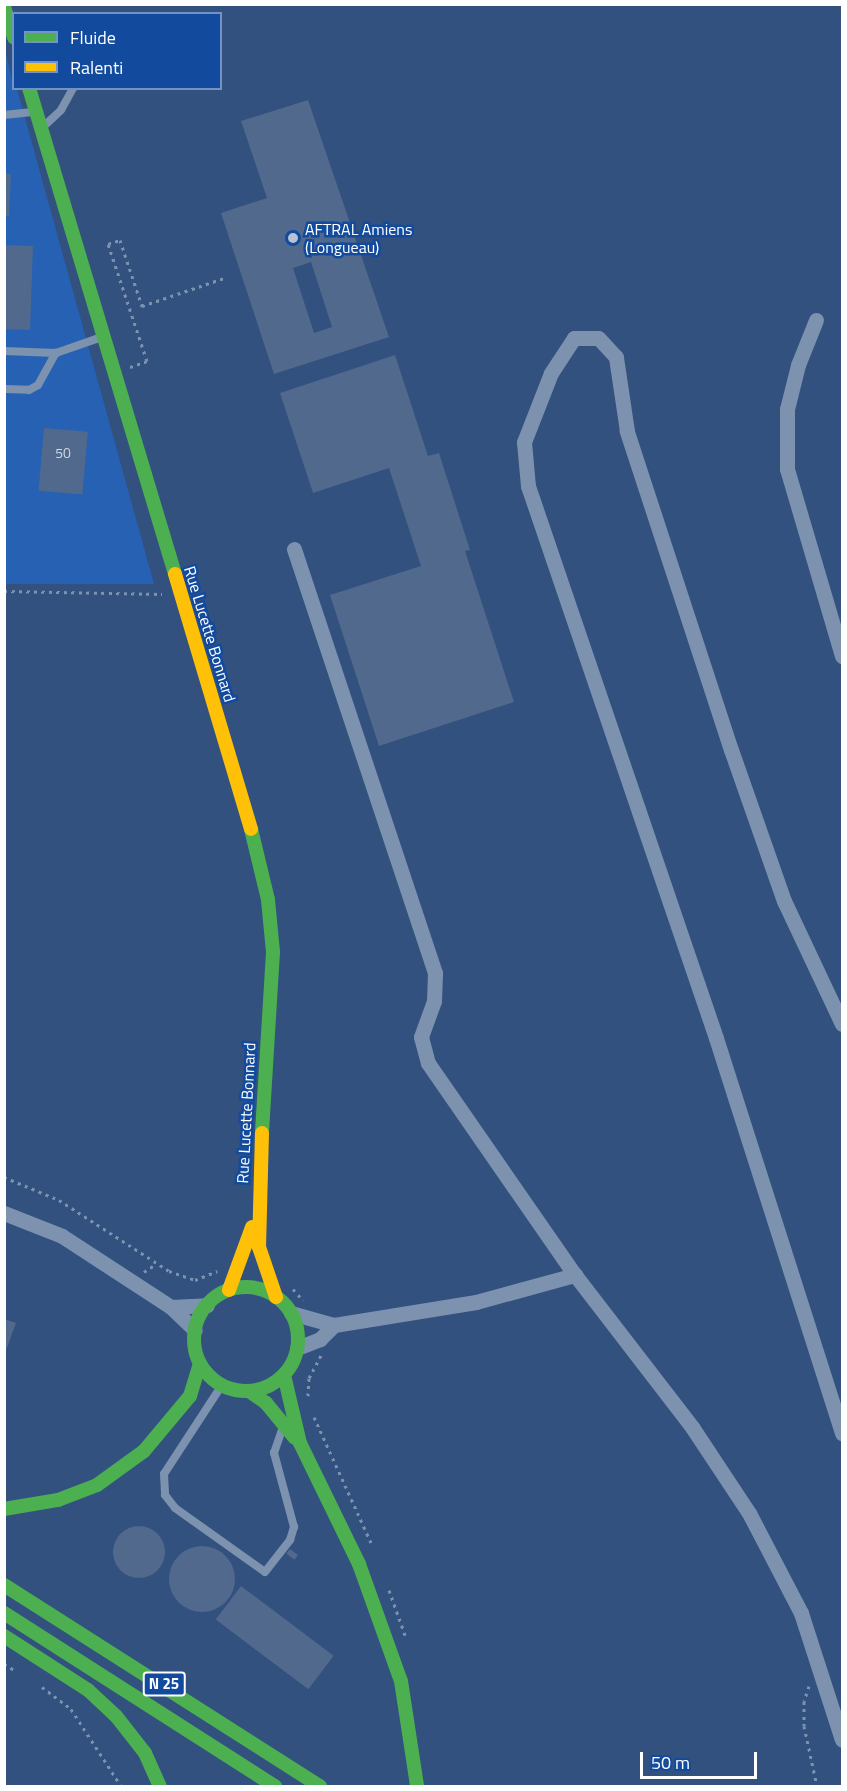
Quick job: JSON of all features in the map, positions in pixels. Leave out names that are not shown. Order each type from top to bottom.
[{"type":"main road","points":[[8,14],[12,29]]},
{"type":"main road","name":"Rue Lucette Bonnard","points":[[30,90],[256,846],[268,900],[273,952],[258,1203],[259,1247],[276,1297]]},
{"type":"main road","name":"Rue Lucette Bonnard","points":[[229,1290],[242,1262],[258,1203]]},
{"type":"main road","points":[[4,1509],[58,1500],[97,1485],[144,1451],[184,1405],[200,1363],[195,1330],[207,1305],[229,1290],[245,1287],[276,1297],[291,1313],[297,1348],[284,1375],[268,1386],[249,1391]]},
{"type":"main road","points":[[200,1363],[222,1385],[249,1391],[266,1403],[283,1426],[300,1443]]},
{"type":"main road","points":[[284,1375],[300,1443],[359,1564],[401,1681],[417,1786]]},
{"type":"main road","name":"N 25","points":[[4,1585],[320,1786]]},
{"type":"main road","name":"N 25","points":[[4,1613],[105,1674],[276,1786]]},
{"type":"main road","points":[[4,1636],[88,1690],[116,1716],[145,1753],[160,1786]]},
{"type":"street","points":[[816,320],[800,358],[787,409],[787,470],[843,656]]},
{"type":"street","points":[[843,1024],[784,901],[731,750],[627,431],[616,357],[598,338],[574,338],[551,373],[524,442],[528,486],[716,1038],[843,1433]]},
{"type":"street","points":[[294,549],[435,973],[434,1001],[421,1037],[428,1063],[575,1275],[692,1427],[749,1513],[801,1613],[843,1740]]},
{"type":"street","points":[[4,1213],[62,1236],[171,1307],[195,1330]]},
{"type":"street","points":[[291,1313],[334,1325],[476,1302],[575,1275]]},
{"type":"street","points":[[171,1307],[207,1305]]},
{"type":"street","points":[[297,1348],[320,1339],[334,1325]]},
{"type":"lane","points":[[41,130],[61,110],[72,90]]},
{"type":"lane","points":[[4,115],[36,112]]},
{"type":"lane","points":[[4,351],[56,353],[103,337]]},
{"type":"lane","points":[[4,388],[28,390],[38,385],[56,353]]},
{"type":"lane","points":[[222,1385],[164,1474],[165,1495],[175,1508],[266,1572],[290,1540],[294,1527],[274,1453],[283,1426]]},
{"type":"path","points":[[114,372],[147,361],[108,244],[120,240],[142,306],[227,278]]},
{"type":"path","points":[[4,591],[180,594]]},
{"type":"path","points":[[4,1177],[59,1200],[169,1271],[195,1280],[242,1262]]},
{"type":"path","points":[[288,1282],[313,1309],[317,1319]]},
{"type":"path","points":[[308,1402],[309,1378],[322,1353],[320,1339]]},
{"type":"path","points":[[311,1410],[375,1553]]},
{"type":"path","points":[[387,1585],[409,1646]]},
{"type":"path","points":[[817,1663],[804,1701],[804,1726],[817,1786]]},
{"type":"path","points":[[4,1664],[24,1675]]},
{"type":"path","points":[[40,1686],[71,1709],[121,1786]]},
{"type":"shaded area","points":[[4,44],[12,79],[12,90],[17,90],[154,584],[5,584]]},
{"type":"building","name":"AFTRAL Amiens (Longueau)","points":[[308,100],[389,337],[274,374],[221,213],[267,198],[241,121]],"holes":[[[311,262],[332,327],[314,333],[293,268]]]},
{"type":"building","points":[[4,173],[11,174],[9,216],[4,216]]},
{"type":"building","points":[[4,245],[33,246],[30,330],[4,329]]},
{"type":"building","points":[[395,355],[428,456],[439,453],[470,550],[465,551],[514,702],[379,746],[330,595],[421,566],[389,468],[313,493],[280,393]]},
{"type":"building","points":[[44,428],[88,432],[82,495],[39,491]]},
{"type":"building","points":[[4,1319],[16,1323],[5,1353],[4,1353]]},
{"type":"building","points":[[134,1526],[144,1526],[153,1530],[161,1538],[165,1552],[161,1566],[153,1574],[144,1578],[134,1578],[125,1574],[117,1566],[113,1557],[113,1547],[117,1538],[125,1530]]},
{"type":"building","points":[[202,1546],[215,1548],[230,1561],[235,1579],[233,1592],[220,1607],[202,1612],[189,1610],[174,1597],[169,1579],[171,1566],[184,1551]]},
{"type":"building","points":[[290,1549],[298,1555],[294,1560],[286,1554]]},
{"type":"building","points":[[241,1586],[334,1656],[308,1689],[216,1620]]},
{"type":"traffic: fast","points":[[4,7],[12,31]]},
{"type":"traffic: fast","points":[[30,90],[175,574]]},
{"type":"traffic: fast","points":[[251,829],[268,900],[273,952],[262,1133]]},
{"type":"traffic: fast","points":[[246,1287],[266,1291],[283,1302],[294,1319],[298,1339],[294,1359],[283,1376],[266,1387],[246,1391],[226,1387],[209,1376],[198,1359],[194,1339],[198,1319],[209,1302],[226,1291],[246,1287]]},
{"type":"traffic: fast","points":[[4,1509],[58,1500],[97,1485],[144,1451],[190,1396],[200,1363]]},
{"type":"traffic: fast","points":[[284,1375],[300,1443],[359,1564],[401,1681],[417,1786]]},
{"type":"traffic: fast","points":[[249,1391],[266,1403],[295,1438]]},
{"type":"traffic: fast","points":[[4,1585],[320,1786]]},
{"type":"traffic: fast","points":[[4,1613],[275,1786]]},
{"type":"traffic: fast","points":[[4,1636],[88,1690],[116,1716],[145,1753],[160,1786]]},
{"type":"traffic: slow","points":[[175,574],[251,829]]},
{"type":"traffic: slow","points":[[262,1133],[259,1247],[276,1297]]},
{"type":"traffic: slow","points":[[229,1290],[252,1227]]},
{"type":"place","name":"AFTRAL Amiens (Longueau)","points":[[293,238]]}]
